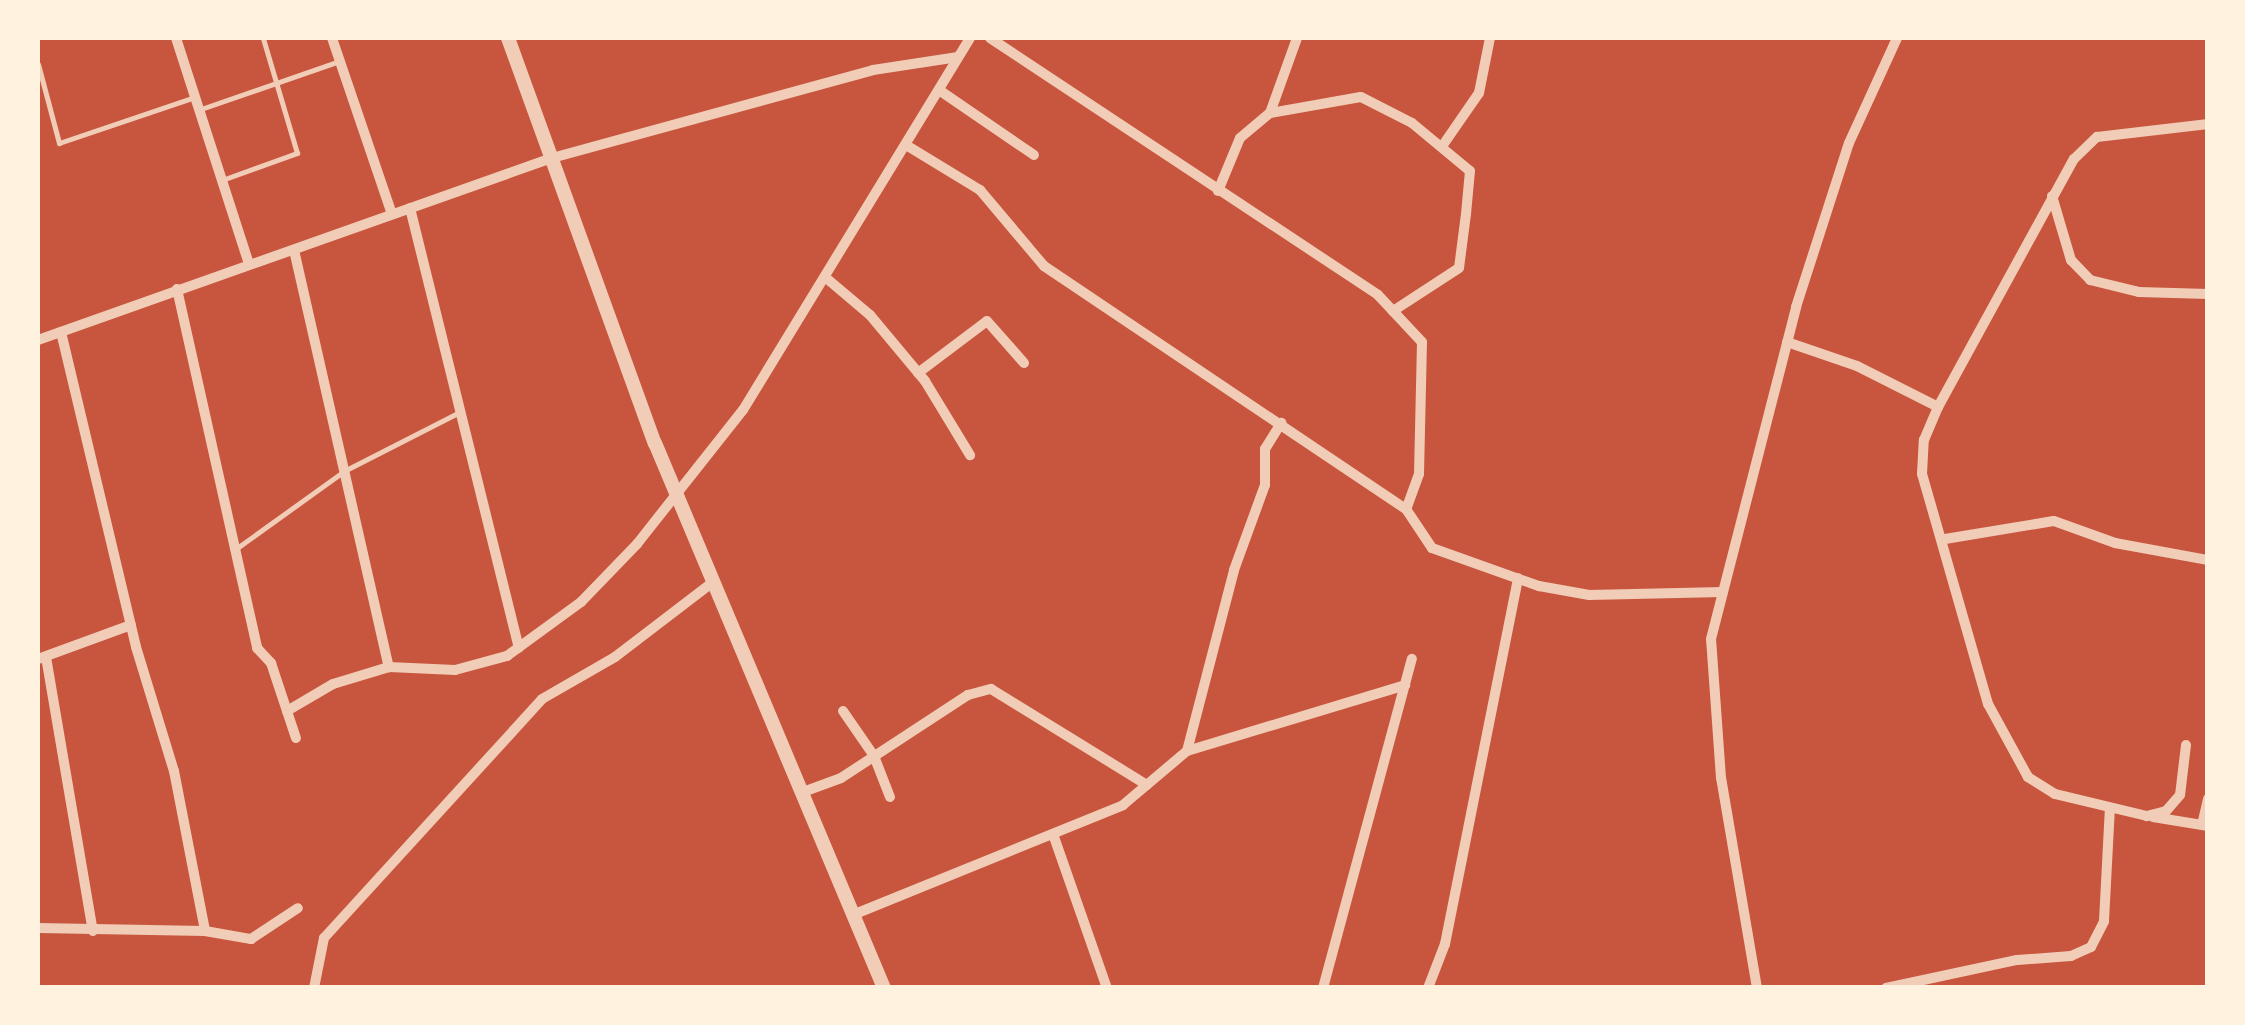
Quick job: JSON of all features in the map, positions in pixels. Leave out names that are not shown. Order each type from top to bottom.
[{"type":"street","points":[[176,38],[249,264]]},
{"type":"street","points":[[332,38],[392,214]]},
{"type":"street","points":[[508,38],[674,489],[884,988]]},
{"type":"street","points":[[288,711],[334,684],[389,667],[455,670],[519,648],[581,602],[637,544],[674,489],[743,410],[970,38]]},
{"type":"street","points":[[990,38],[1393,311],[1422,342],[1419,474],[1406,509]]},
{"type":"street","points":[[1270,113],[1297,38]]},
{"type":"street","points":[[1443,144],[1479,93],[1490,38]]},
{"type":"street","points":[[1757,988],[1721,778],[1712,639],[1787,342],[1849,143],[1897,38]]},
{"type":"street","points":[[38,340],[552,158],[873,70],[958,56]]},
{"type":"street","points":[[938,90],[1034,155]]},
{"type":"street","points":[[1218,191],[1240,138],[1270,113],[1362,97],[1443,144],[1470,171],[1459,268],[1393,311]]},
{"type":"street","points":[[2208,124],[2096,137],[2074,159],[1938,407],[1924,440],[1922,474],[1944,539],[1988,704],[2028,777],[2055,794],[2205,826],[2208,799]]},
{"type":"street","points":[[906,145],[980,190],[1044,266],[1406,509],[1432,548],[1518,578],[1588,594],[1723,592]]},
{"type":"street","points":[[2052,196],[2071,260],[2090,280],[2140,292],[2208,294]]},
{"type":"street","points":[[410,208],[464,409],[519,648]]},
{"type":"street","points":[[294,250],[389,667]]},
{"type":"street","points":[[825,277],[870,316],[918,373],[970,455]]},
{"type":"street","points":[[177,289],[257,648],[272,663],[296,738]]},
{"type":"street","points":[[918,373],[988,321],[1024,364]]},
{"type":"street","points":[[61,332],[131,625],[174,771],[205,931]]},
{"type":"street","points":[[1787,342],[1857,366],[1938,407]]},
{"type":"street","points":[[1187,751],[1234,570],[1265,485],[1265,449],[1282,423]]},
{"type":"street","points":[[1944,539],[2054,521],[2115,544],[2208,560]]},
{"type":"street","points":[[1428,988],[1444,944],[1518,578]]},
{"type":"street","points":[[314,988],[324,938],[542,698],[615,657],[713,582]]},
{"type":"street","points":[[93,931],[42,658],[131,625]]},
{"type":"street","points":[[1323,988],[1412,659]]},
{"type":"street","points":[[855,914],[1123,805],[1187,751],[1405,684]]},
{"type":"street","points":[[803,792],[841,778],[968,696],[992,689],[1147,785]]},
{"type":"street","points":[[843,712],[874,756],[890,797]]},
{"type":"street","points":[[2147,816],[2166,812],[2180,795],[2186,745]]},
{"type":"street","points":[[1886,988],[2017,960],[2071,956],[2091,946],[2104,921],[2110,808]]},
{"type":"street","points":[[1053,834],[1107,988]]},
{"type":"street","points":[[38,928],[205,931],[251,939],[298,908]]},
{"type":"street","points":[[873,959],[875,988]]},
{"type":"lane","points":[[222,180],[297,153],[264,38]]},
{"type":"lane","points":[[199,110],[340,61]]},
{"type":"lane","points":[[38,64],[59,143],[195,97]]},
{"type":"lane","points":[[235,550],[344,471],[464,409]]}]
